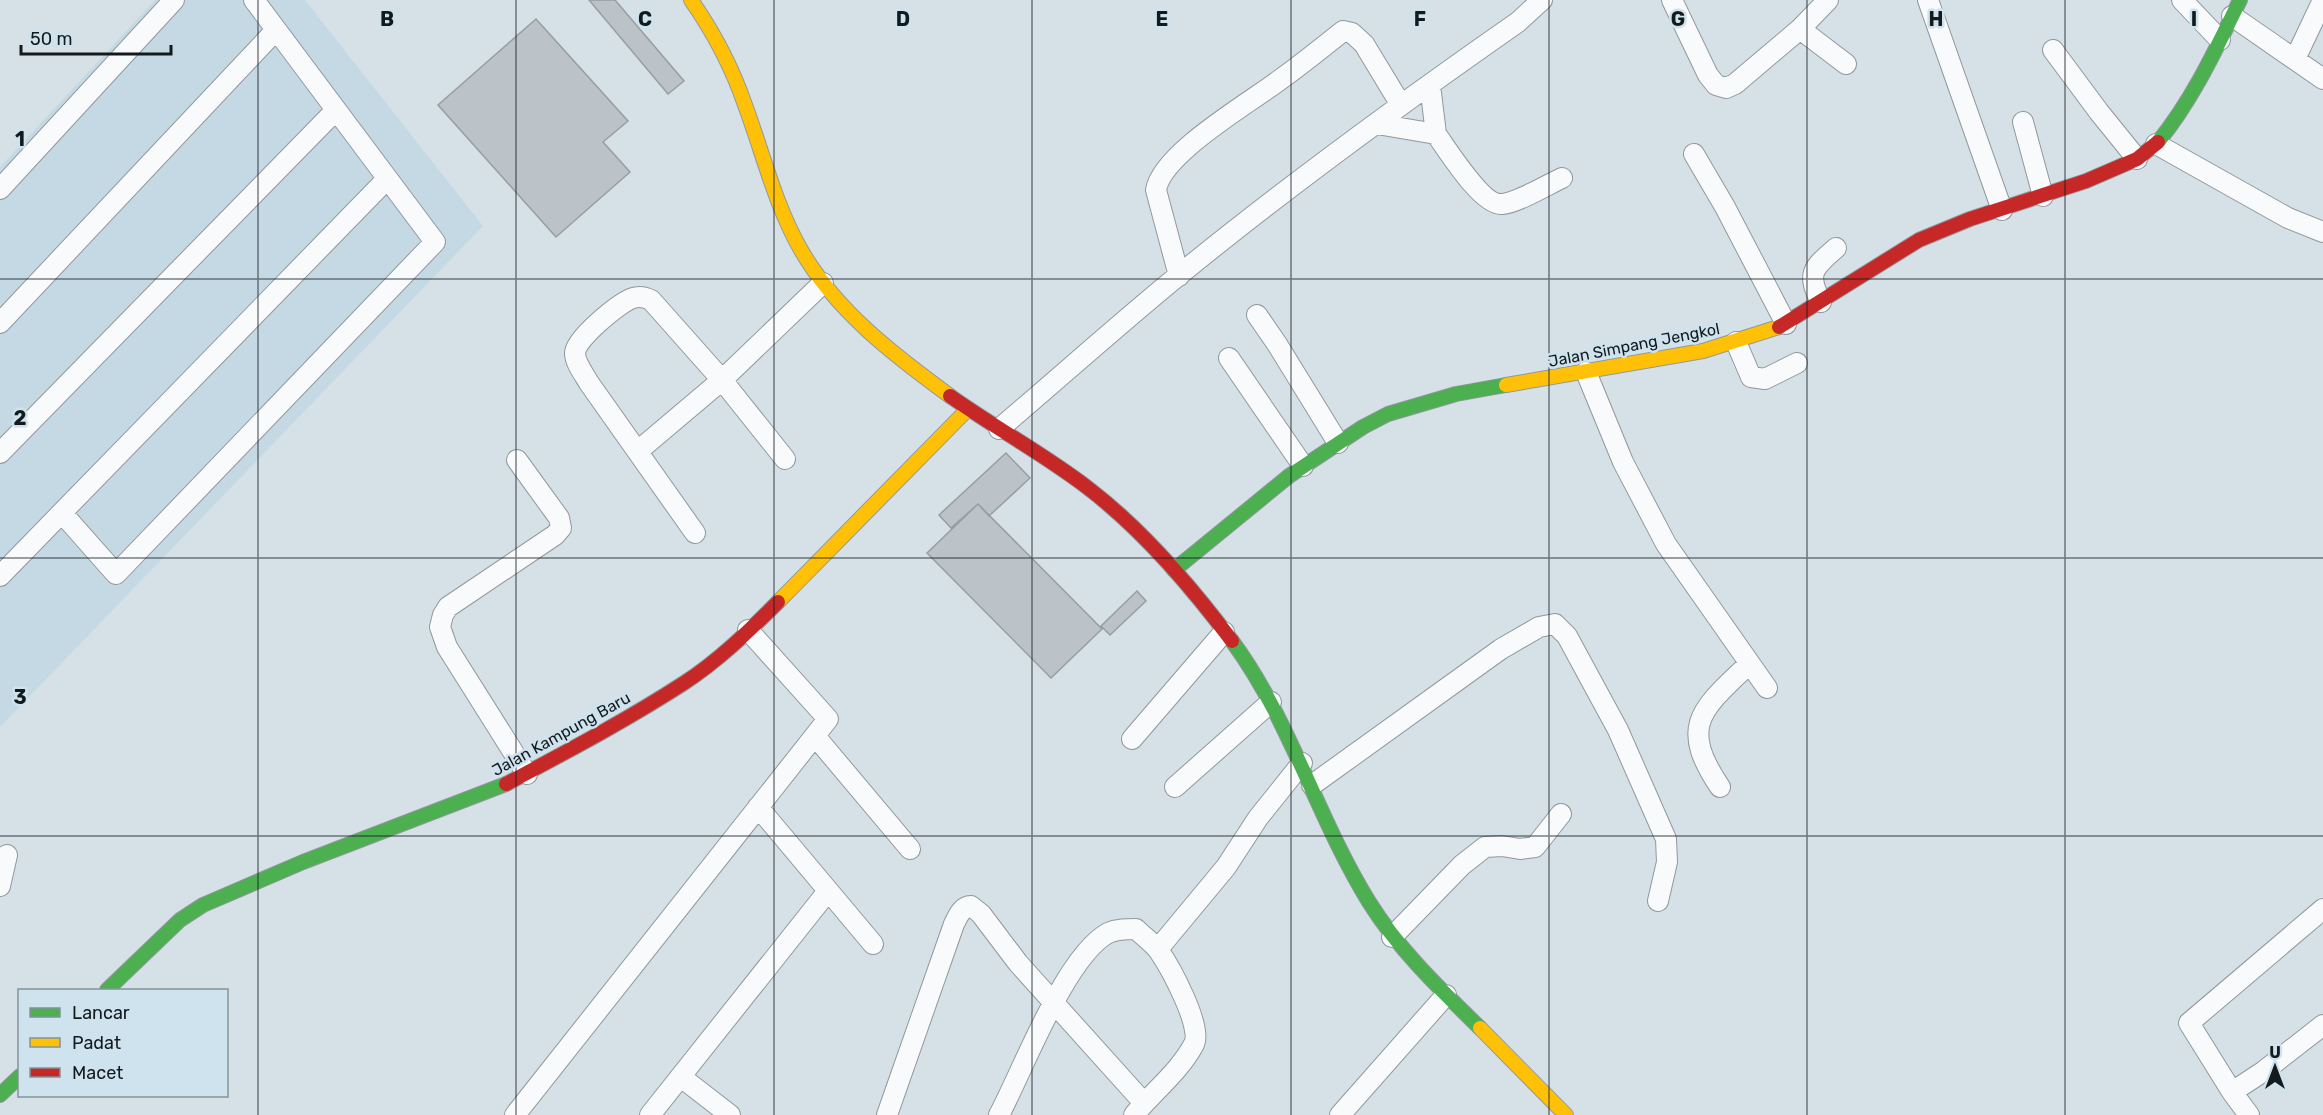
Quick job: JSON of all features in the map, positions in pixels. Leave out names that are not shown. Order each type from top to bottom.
[{"type":"street","points":[[0,189],[174,0]]},
{"type":"street","points":[[62,513],[116,574],[435,242],[254,0]]},
{"type":"street","points":[[691,0],[713,32],[729,63],[741,89],[787,221],[823,284],[882,341],[968,409],[1095,494],[1135,529],[1174,570],[1224,632],[1271,702],[1353,873],[1392,937],[1566,1115]]},
{"type":"street","points":[[999,429],[1179,276],[1318,166],[1518,22],[1541,0]]},
{"type":"street","points":[[1672,0],[1708,75],[1716,85],[1722,88],[1729,88],[1735,84],[1800,29],[1828,0]]},
{"type":"street","points":[[1928,0],[2002,210]]},
{"type":"street","points":[[2182,0],[2220,40]]},
{"type":"street","points":[[2295,59],[2323,0]]},
{"type":"street","points":[[2236,8],[2295,59],[2323,79]]},
{"type":"street","name":"Jalan Simpang Jengkol","points":[[1174,570],[1303,466],[1371,422],[1412,405],[1485,388],[1703,351],[1736,342],[1786,324],[1919,240],[1970,219],[2112,171],[2137,159],[2156,144],[2175,121],[2202,77],[2236,8]]},
{"type":"street","points":[[1800,29],[1846,64]]},
{"type":"street","points":[[0,323],[276,30]]},
{"type":"street","points":[[1179,276],[1156,190],[1160,176],[1166,167],[1191,145],[1343,32],[1352,33],[1364,44],[1401,105]]},
{"type":"street","points":[[2053,50],[2137,159]]},
{"type":"street","points":[[1430,85],[1436,134],[1484,197],[1494,203],[1509,202],[1562,178]]},
{"type":"street","points":[[0,453],[336,110]]},
{"type":"street","points":[[2023,122],[2043,196]]},
{"type":"street","points":[[1377,124],[1436,134]]},
{"type":"street","points":[[2156,144],[2288,218],[2323,232]]},
{"type":"street","points":[[1694,154],[1725,207],[1786,324]]},
{"type":"street","points":[[0,576],[387,179]]},
{"type":"street","points":[[1821,302],[1813,285],[1813,270],[1836,248]]},
{"type":"street","points":[[638,451],[722,380],[823,284]]},
{"type":"street","points":[[694,533],[589,383],[576,360],[574,350],[590,330],[624,302],[636,297],[646,297],[651,300],[722,380],[785,459]]},
{"type":"street","points":[[1257,315],[1338,443]]},
{"type":"street","points":[[1736,342],[1751,377],[1765,379],[1797,363]]},
{"type":"street","points":[[1229,358],[1303,466]]},
{"type":"street","points":[[1586,372],[1623,462],[1666,544],[1767,688]]},
{"type":"street","name":"Jalan Kampung Baru","points":[[108,989],[180,920],[203,905],[303,862],[470,799],[527,774],[686,682],[748,630],[968,409]]},
{"type":"street","points":[[517,460],[559,518],[561,528],[555,535],[448,607],[442,615],[440,627],[451,654],[527,774]]},
{"type":"street","points":[[1312,785],[1501,650],[1539,627],[1555,624],[1567,636],[1618,730],[1662,828],[1668,856],[1658,901]]},
{"type":"street","points":[[521,1113],[828,719],[748,630]]},
{"type":"street","points":[[1132,739],[1224,632]]},
{"type":"street","points":[[1720,787],[1699,748],[1698,727],[1707,706],[1749,664]]},
{"type":"street","points":[[1175,787],[1271,702]]},
{"type":"street","points":[[815,736],[910,849]]},
{"type":"street","points":[[1158,949],[1226,867],[1258,818],[1302,763]]},
{"type":"street","points":[[758,807],[873,944]]},
{"type":"street","points":[[1392,937],[1462,865],[1485,847],[1502,846],[1520,849],[1535,847],[1561,814]]},
{"type":"street","points":[[0,886],[7,855]]},
{"type":"street","points":[[650,1115],[828,891]]},
{"type":"street","points":[[887,1115],[950,933],[964,908],[971,906],[981,914],[1018,963],[1054,1001],[1139,1109],[1179,1064],[1195,1040],[1196,1030],[1174,977],[1158,949],[1136,929],[1120,929],[1108,933],[1086,953],[1054,1001],[999,1115]]},
{"type":"street","points":[[2249,1115],[2189,1023],[2323,909]]},
{"type":"street","points":[[1340,1115],[1446,994]]},
{"type":"street","points":[[2232,1092],[2264,1071],[2323,1025]]},
{"type":"street","points":[[681,1077],[730,1115]]},
{"type":"street","points":[[0,1095],[18,1078]]},
{"type":"shaded area","points":[[155,0],[305,0],[483,226],[0,727],[0,167]]},
{"type":"building","points":[[589,0],[615,0],[684,81],[668,94]]},
{"type":"building","points":[[536,19],[628,121],[603,142],[630,172],[556,237],[438,105]]},
{"type":"building","points":[[1006,453],[1030,478],[989,516],[978,504],[951,528],[939,515]]},
{"type":"building","points":[[978,504],[1102,629],[1051,678],[927,553]]},
{"type":"building","points":[[1137,591],[1146,601],[1110,635],[1101,626]]},
{"type":"traffic: fast","points":[[2158,142],[2193,91],[2240,0]]},
{"type":"traffic: fast","points":[[1174,570],[1289,476],[1363,427],[1388,414],[1456,394],[1506,385]]},
{"type":"traffic: fast","points":[[1232,641],[1271,704],[1334,837],[1369,902],[1407,953],[1480,1028]]},
{"type":"traffic: fast","points":[[108,989],[180,920],[203,905],[303,862],[506,784]]},
{"type":"traffic: fast","points":[[0,1095],[18,1078]]},
{"type":"traffic: slow","points":[[691,0],[728,64],[752,123],[784,215],[815,272],[831,293],[887,348],[950,396]]},
{"type":"traffic: slow","points":[[1506,385],[1703,351],[1779,327]]},
{"type":"traffic: slow","points":[[778,602],[968,409]]},
{"type":"traffic: slow","points":[[1480,1028],[1566,1115]]},
{"type":"traffic: jam","points":[[1779,327],[1919,240],[1970,219],[2086,181],[2137,159],[2158,142]]},
{"type":"traffic: jam","points":[[950,396],[1054,464],[1108,504],[1165,559],[1232,641]]},
{"type":"traffic: jam","points":[[506,784],[574,748],[684,683],[721,655],[778,602]]}]
